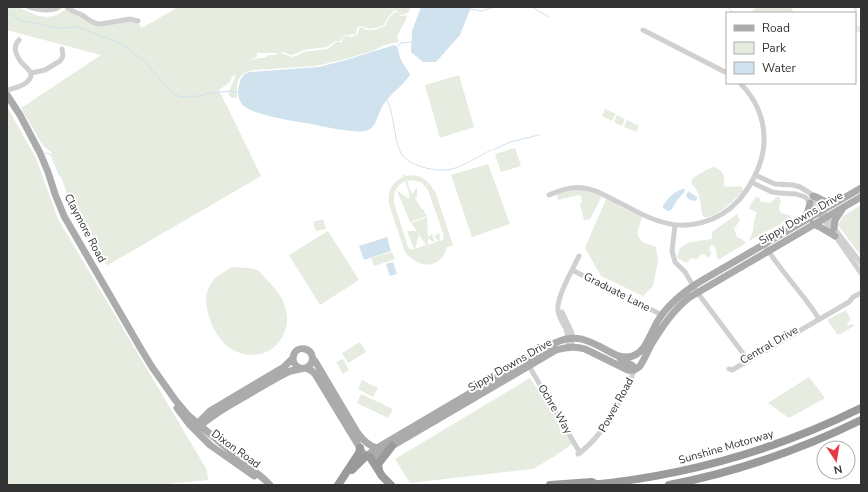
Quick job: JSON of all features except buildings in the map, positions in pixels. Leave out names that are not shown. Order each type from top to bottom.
[{"type":"highway","name":"Sunshine Motorway","points":[[550,485],[592,482],[593,485],[658,476],[696,468],[723,461],[794,438],[861,408]]},
{"type":"highway","name":"Sunshine Motorway","points":[[669,485],[700,479],[750,465],[825,437],[861,420]]},
{"type":"highway","points":[[379,470],[378,464],[392,446]]},
{"type":"highway","points":[[338,485],[358,454],[360,448]]},
{"type":"highway","points":[[338,485],[356,465],[368,455],[391,485]]},
{"type":"main road","name":"Claymore Road","points":[[7,95],[20,115],[40,153],[64,216],[152,367],[157,380],[172,402],[196,427]]},
{"type":"main road","name":"Sippy Downs Drive","points":[[766,247],[813,224],[832,204],[861,188]]},
{"type":"main road","name":"Sippy Downs Drive","points":[[368,455],[377,448],[555,343],[570,338],[580,338],[623,357],[632,357],[638,354],[644,347],[662,315],[678,296],[695,289],[766,247],[799,224],[845,206],[861,196]]},
{"type":"main road","points":[[799,224],[806,214],[812,200],[819,197],[824,202],[832,204]]},
{"type":"main road","points":[[834,228],[836,220],[845,206]]},
{"type":"main road","points":[[813,224],[835,236]]},
{"type":"main road","name":"Sippy Downs Drive","points":[[634,370],[640,365],[652,343],[672,314],[695,289]]},
{"type":"main road","points":[[570,347],[588,349],[626,369],[634,370]]},
{"type":"main road","name":"Sippy Downs Drive","points":[[368,455],[378,455],[552,352],[570,347]]},
{"type":"main road","points":[[634,370],[644,347]]},
{"type":"main road","points":[[196,427],[204,416],[215,407],[284,367],[293,358],[295,353],[302,349],[310,352],[357,432],[368,455]]},
{"type":"main road","points":[[616,355],[633,366],[634,370]]},
{"type":"main road","points":[[293,358],[295,365],[312,371],[318,377],[360,448],[368,455]]},
{"type":"main road","points":[[196,427],[287,372],[311,365],[313,359]]},
{"type":"main road","points":[[152,367],[161,373],[189,410],[204,416]]},
{"type":"main road","points":[[209,434],[211,424],[217,414]]},
{"type":"main road","name":"Dixon Road","points":[[196,427],[209,434],[253,469],[269,485]]},
{"type":"main road","name":"Dixon Road","points":[[196,427],[204,440],[218,452],[269,485]]},
{"type":"main road","points":[[357,432],[370,445],[377,448]]},
{"type":"street","points":[[29,7],[40,11],[56,9],[59,7]]},
{"type":"street","points":[[66,7],[90,21],[100,24],[130,19],[138,21]]},
{"type":"street","points":[[643,30],[726,72]]},
{"type":"street","points":[[7,95],[29,80],[30,77],[28,68],[21,62],[15,51],[15,46],[19,40]]},
{"type":"street","points":[[30,72],[34,70],[41,71],[48,69],[61,60],[64,55],[62,49]]},
{"type":"street","points":[[549,195],[564,189],[584,188],[597,192],[654,220],[675,225],[698,224],[718,216],[736,203],[747,190],[755,174],[763,149],[764,137],[760,112],[748,91],[741,84]]},
{"type":"street","points":[[7,90],[18,87]]},
{"type":"street","points":[[755,174],[775,184],[793,185],[810,193],[812,200],[861,273]]},
{"type":"street","points":[[751,182],[772,192],[799,194],[812,200]]},
{"type":"street","points":[[822,215],[834,228],[861,264]]},
{"type":"street","points":[[675,225],[672,247],[673,258],[685,272],[695,289]]},
{"type":"street","points":[[766,247],[818,318]]},
{"type":"street","points":[[570,347],[570,338],[557,310],[561,293],[579,256]]},
{"type":"street","name":"Graduate Lane","points":[[572,270],[662,315]]},
{"type":"street","name":"Central Drive","points":[[695,289],[748,359],[846,300],[861,293]]},
{"type":"street","name":"Ochre Way","points":[[529,366],[579,454]]},
{"type":"street","name":"Power Road","points":[[579,454],[594,441],[604,429],[631,381],[634,370]]},
{"type":"green space","points":[[7,7],[18,7],[38,16],[48,17],[57,15],[66,9],[90,23],[129,21],[138,23],[142,28],[178,7],[411,7],[408,13],[401,15],[399,14],[401,16],[406,15],[407,18],[397,37],[399,42],[384,45],[375,50],[349,58],[316,66],[253,70],[247,72],[240,77],[237,88],[237,98],[232,98],[228,94],[235,74],[230,82],[219,90],[261,176],[108,265],[100,261],[73,212],[51,152],[43,146],[21,108],[101,55],[7,30]],"holes":[[[395,10],[399,13],[395,12],[389,18],[385,26],[375,30],[366,30],[362,27],[359,29],[358,34],[352,37],[343,37],[342,42],[336,42],[328,49],[303,52],[292,57],[281,53],[283,52],[291,55],[303,50],[327,47],[335,41],[340,41],[343,36],[356,34],[357,28],[362,26],[370,29],[384,25],[388,17]],[[258,52],[261,53],[279,53],[249,61],[258,56],[256,55]]]},
{"type":"green space","points":[[757,7],[790,7],[794,12],[751,12]]},
{"type":"green space","points":[[854,7],[861,7],[857,8],[857,26],[861,26],[861,32],[856,32],[856,12],[854,12]]},
{"type":"green space","points":[[459,75],[474,127],[440,138],[425,85]]},
{"type":"green space","points":[[7,107],[36,158],[58,219],[207,470],[208,480],[156,485],[7,485]]},
{"type":"green space","points":[[605,109],[616,114],[612,121],[602,116]]},
{"type":"green space","points":[[617,115],[625,119],[622,126],[614,122]]},
{"type":"green space","points":[[627,120],[639,126],[636,132],[624,127]]},
{"type":"green space","points":[[515,148],[521,166],[501,172],[495,154]]},
{"type":"green space","points":[[488,164],[510,224],[472,237],[451,175]]},
{"type":"green space","points":[[714,167],[723,173],[724,186],[742,187],[743,191],[719,212],[708,217],[704,217],[698,194],[691,183],[693,178]]},
{"type":"green space","points":[[403,175],[415,175],[423,178],[435,191],[453,245],[447,247],[444,255],[435,263],[422,264],[416,262],[405,252],[389,204],[391,188],[399,179],[403,177]],"holes":[[[413,180],[422,183],[428,190],[444,239],[440,241],[439,232],[434,237],[439,241],[428,245],[428,238],[433,242],[434,241],[432,234],[428,237],[427,217],[411,223],[417,231],[407,231],[414,249],[411,250],[408,247],[394,199],[397,188],[405,181],[409,193],[409,199],[397,191],[410,222],[427,216],[415,198],[417,198],[417,187],[412,194],[411,192],[407,181]],[[419,235],[426,245],[415,249]]]},
{"type":"green space","points":[[565,190],[592,191],[602,196],[590,219],[584,220],[580,204],[582,202],[581,196],[579,195],[558,200],[558,192]]},
{"type":"green space","points":[[756,197],[759,197],[761,202],[770,203],[779,197],[781,201],[779,210],[783,214],[790,215],[791,218],[749,241],[757,212],[749,209]]},
{"type":"green space","points":[[606,199],[642,217],[637,234],[642,242],[656,247],[658,261],[653,286],[643,296],[601,276],[585,248]]},
{"type":"green space","points":[[861,205],[861,256],[838,225],[843,216]]},
{"type":"green space","points":[[737,214],[740,220],[734,229],[737,237],[746,243],[718,260],[715,246],[711,245],[709,250],[711,252],[710,256],[707,257],[704,254],[700,255],[699,258],[692,258],[686,263],[677,258],[680,248],[690,242],[712,239],[712,232]]},
{"type":"green space","points":[[323,219],[326,229],[316,231],[313,222]]},
{"type":"green space","points":[[328,231],[359,280],[320,305],[289,255]]},
{"type":"green space","points":[[392,252],[395,259],[374,266],[371,258]]},
{"type":"green space","points":[[232,267],[249,268],[259,271],[278,292],[284,304],[287,316],[285,331],[277,345],[264,353],[252,355],[239,353],[233,350],[219,338],[212,326],[206,305],[208,291],[214,279]]},
{"type":"green space","points":[[846,310],[851,320],[847,323],[848,326],[852,324],[854,326],[838,335],[827,320]]},
{"type":"green space","points":[[360,342],[366,352],[348,363],[342,353]]},
{"type":"green space","points":[[343,359],[349,370],[343,374],[336,362]]},
{"type":"green space","points":[[809,377],[825,398],[789,418],[768,403]]},
{"type":"green space","points":[[530,378],[572,444],[533,469],[410,483],[395,459]]},
{"type":"green space","points":[[362,380],[378,388],[373,397],[358,389]]},
{"type":"green space","points":[[361,394],[393,409],[388,418],[357,403]]},
{"type":"water","points":[[421,7],[471,7],[460,35],[436,62],[423,62],[411,52],[412,31]]},
{"type":"water","points":[[394,45],[398,49],[401,60],[410,75],[385,102],[375,123],[368,130],[347,131],[274,117],[249,109],[242,104],[238,97],[240,81],[243,75],[249,72],[319,67]]},
{"type":"water","points":[[685,189],[684,192],[671,210],[668,211],[663,208],[665,203],[672,195]]},
{"type":"water","points":[[688,191],[697,197],[695,201],[690,200],[686,196]]},
{"type":"water","points":[[387,237],[391,251],[364,260],[359,246]]},
{"type":"water","points":[[393,262],[397,274],[390,276],[386,264]]},
{"type":"waterway","points":[[470,9],[481,11],[495,7]]},
{"type":"waterway","points":[[532,7],[549,17]]},
{"type":"waterway","points":[[728,7],[732,12]]},
{"type":"waterway","points":[[7,12],[22,21],[59,28],[78,27],[122,44],[145,61],[165,86],[175,95],[183,97],[230,91],[238,92]]},
{"type":"waterway","points":[[397,47],[401,43],[412,42]]},
{"type":"waterway","points":[[386,98],[391,111],[400,151],[403,156],[415,164],[438,170],[452,169],[457,168],[491,150]]},
{"type":"waterway","points":[[493,150],[510,142],[539,135]]},
{"type":"waterway","points":[[45,153],[51,155],[60,176]]}]
